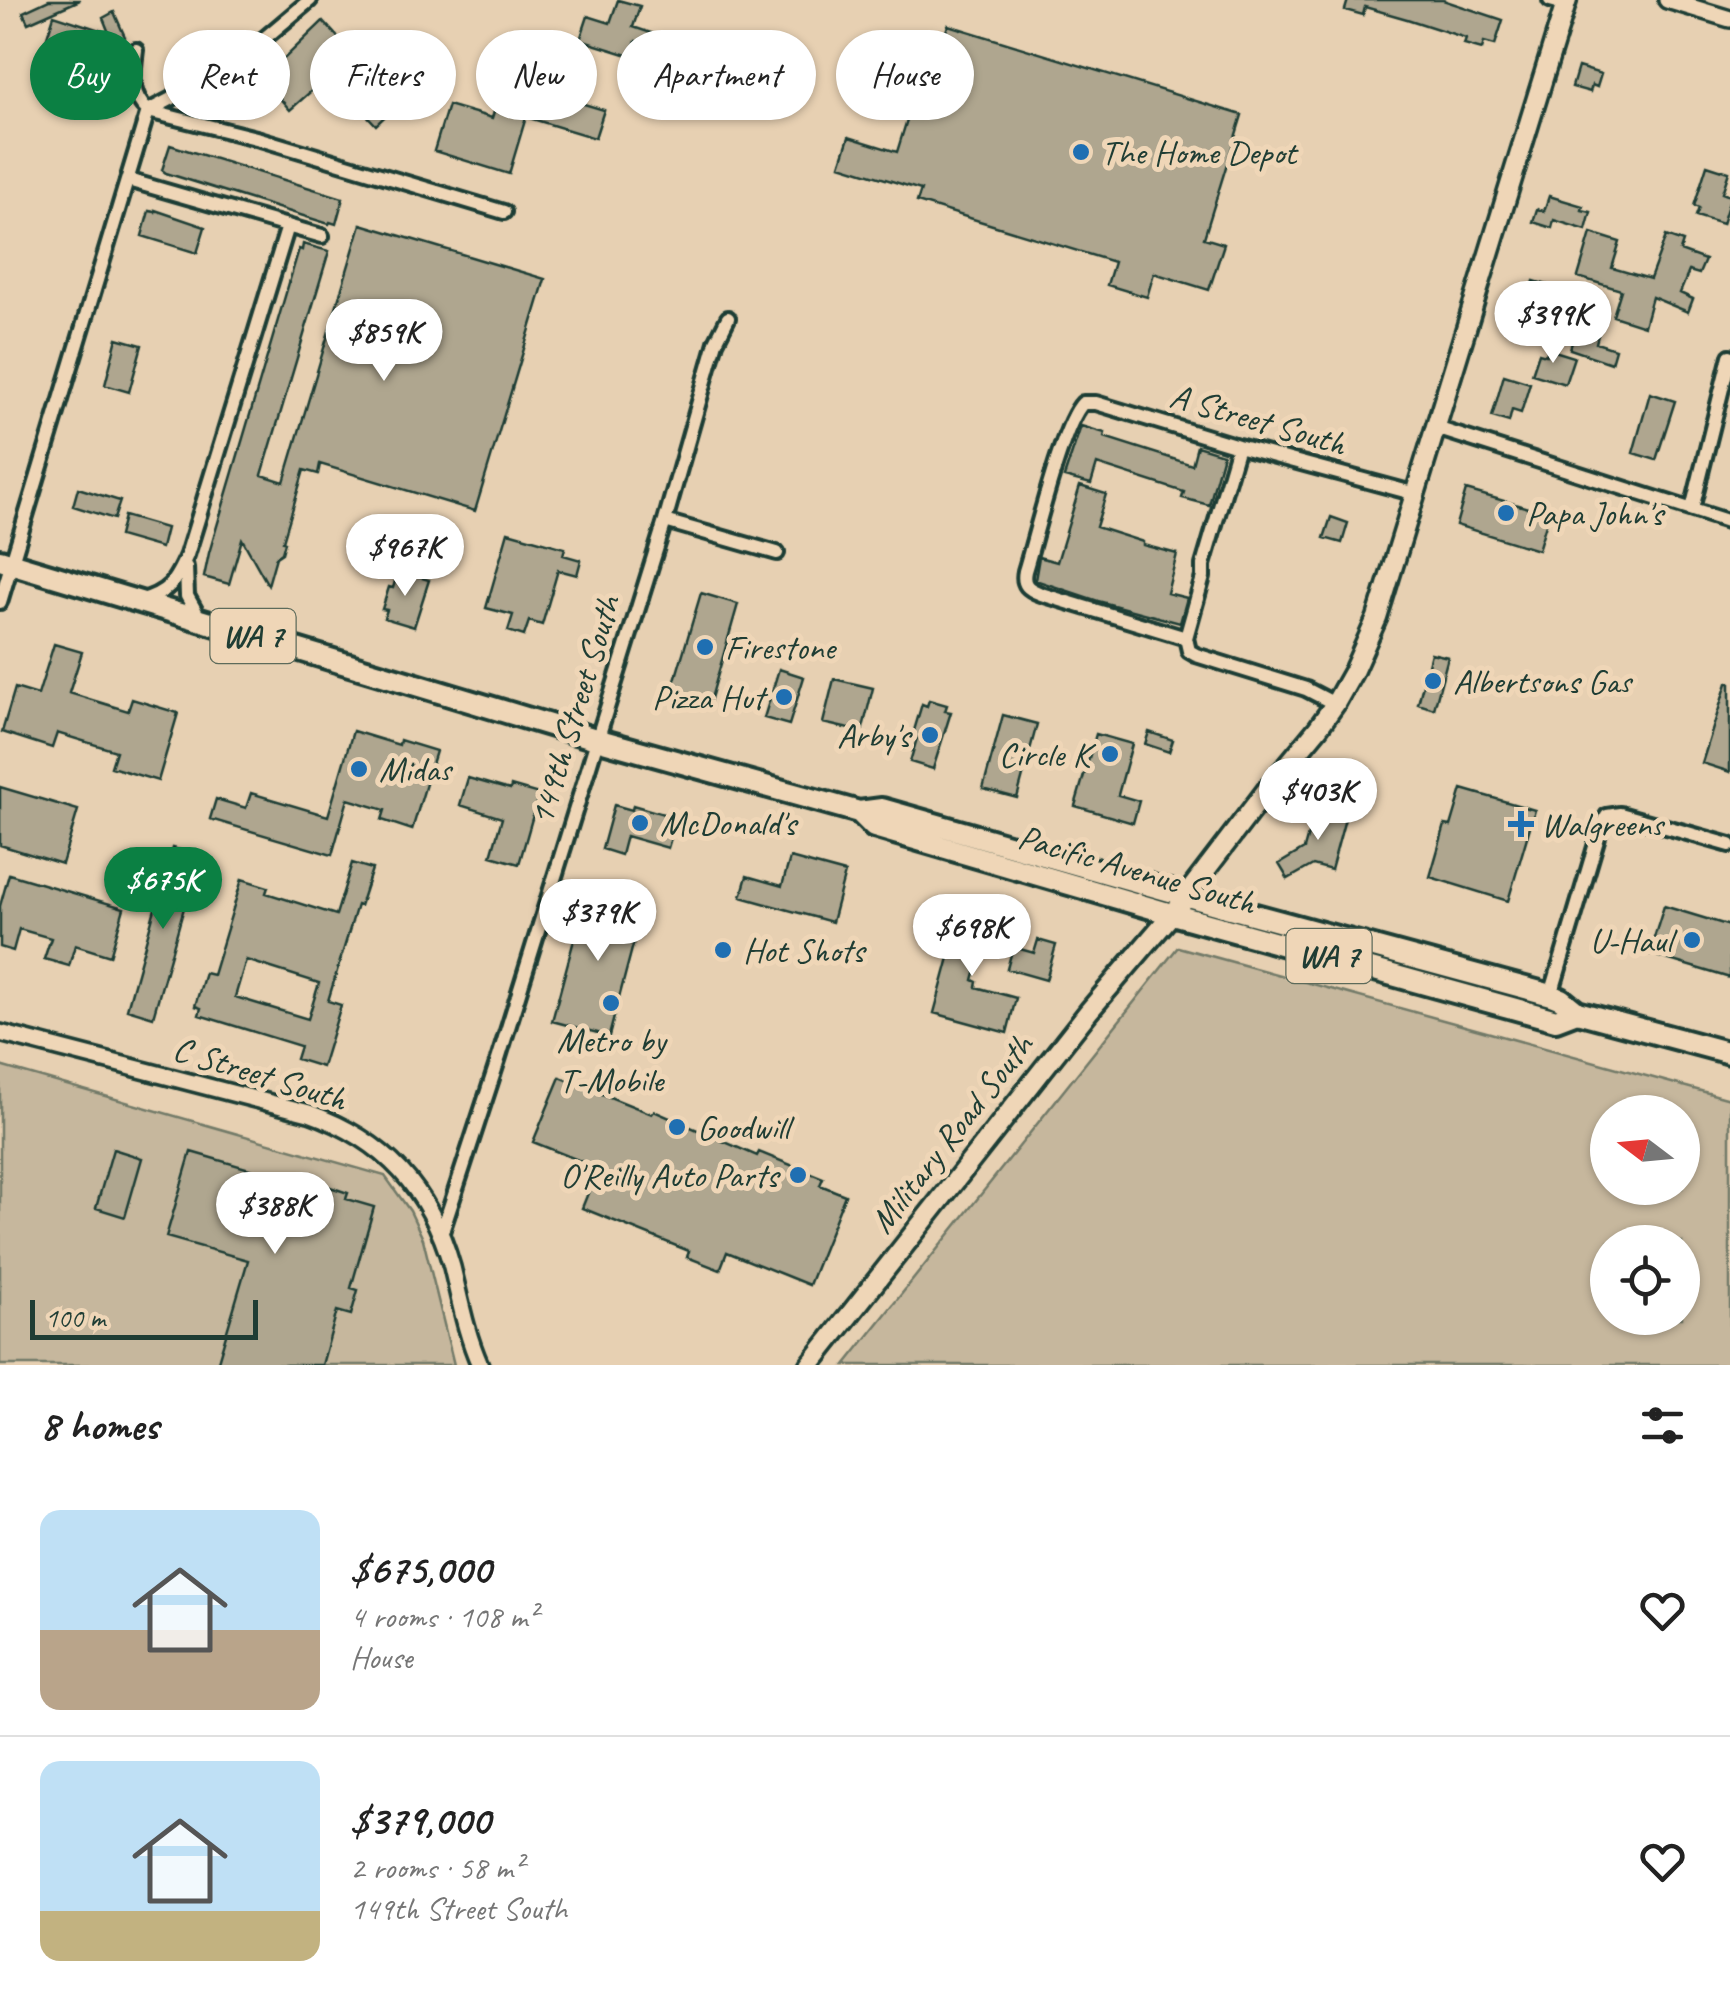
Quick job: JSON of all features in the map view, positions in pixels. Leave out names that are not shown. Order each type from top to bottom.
[{"type":"main road","name":"Military Road South","points":[[810,1365],[1335,704],[1377,618],[1561,2]]},
{"type":"main road","name":"Pacific Avenue South","points":[[6,562],[596,739],[859,812],[882,809],[1562,999],[1577,1012],[1730,1052]]},
{"type":"main road","name":"Pacific Avenue South","points":[[859,812],[874,828],[1172,914],[1556,1020],[1577,1012]]},
{"type":"street","points":[[0,602],[6,562],[148,111],[240,60],[310,0]]},
{"type":"street","points":[[1667,0],[1730,19]]},
{"type":"street","points":[[143,106],[504,212]]},
{"type":"street","points":[[128,180],[322,236]]},
{"type":"street","points":[[201,621],[187,596],[188,555],[288,226]]},
{"type":"street","name":"149th Street South","points":[[441,1235],[665,521],[716,342],[728,318]]},
{"type":"street","points":[[1692,509],[1730,356]]},
{"type":"street","name":"A Street South","points":[[1186,638],[1026,586],[1025,571],[1064,444],[1073,417],[1084,403],[1096,403],[1416,494]]},
{"type":"street","points":[[1436,428],[1730,522]]},
{"type":"street","points":[[1238,446],[1203,565],[1186,638],[1190,650],[1306,689],[1335,704]]},
{"type":"street","points":[[665,521],[777,553]]},
{"type":"street","points":[[137,601],[158,596],[168,588],[188,555]]},
{"type":"street","points":[[1551,996],[1607,816],[1620,814],[1730,845]]},
{"type":"street","name":"C Street South","points":[[0,1033],[309,1114],[347,1129],[389,1158],[420,1193],[441,1235],[480,1365]]},
{"type":"shaded area","points":[[1178,947],[1730,1099],[1730,1365],[845,1365]]},
{"type":"shaded area","points":[[0,1066],[385,1176],[410,1211],[423,1239],[454,1365],[0,1365]]},
{"type":"building","points":[[49,0],[80,0],[28,23],[23,12]]},
{"type":"building","points":[[618,0],[640,6],[633,27],[642,30],[617,30],[617,52],[597,45],[597,30],[583,30],[588,16],[610,23]]},
{"type":"building","points":[[1348,0],[1443,0],[1503,20],[1495,45],[1484,42],[1482,49],[1464,44],[1466,38],[1365,7],[1363,15],[1345,10]]},
{"type":"building","points":[[114,12],[122,30],[108,30],[103,18]]},
{"type":"building","points":[[54,15],[100,30],[49,30]]},
{"type":"building","points":[[323,21],[331,30],[314,30]]},
{"type":"building","name":"The Home Depot","points":[[974,33],[1242,115],[1204,238],[1224,244],[1209,290],[1154,273],[1147,297],[1107,285],[1114,262],[917,202],[921,190],[840,165],[849,137],[897,152],[907,120],[974,120]]},
{"type":"building","points":[[310,34],[310,92],[290,110],[290,53]]},
{"type":"building","points":[[1578,67],[1601,74],[1597,87],[1592,85],[1590,92],[1572,87]]},
{"type":"building","points":[[456,107],[476,113],[476,120],[525,120],[509,174],[434,151],[443,120],[456,120]]},
{"type":"building","points":[[597,108],[604,110],[595,138],[536,120],[597,120]]},
{"type":"building","points":[[170,145],[343,198],[336,224],[166,173],[162,170]]},
{"type":"building","points":[[1707,165],[1729,172],[1722,193],[1730,198],[1722,224],[1696,216],[1699,208],[1694,206]]},
{"type":"building","points":[[1549,196],[1591,212],[1586,230],[1554,220],[1552,228],[1533,222],[1537,209],[1544,211]]},
{"type":"building","points":[[149,211],[205,227],[197,253],[142,236]]},
{"type":"building","points":[[361,224],[545,279],[475,511],[320,464],[318,474],[304,470],[282,553],[276,557],[268,585],[242,539],[229,584],[204,577],[299,249],[303,244],[329,251],[262,475],[284,482]]},
{"type":"building","points":[[1591,233],[1620,242],[1612,268],[1650,279],[1666,236],[1683,242],[1680,251],[1705,260],[1699,274],[1689,271],[1680,293],[1693,299],[1688,312],[1652,297],[1644,326],[1613,316],[1621,290],[1578,277]]},
{"type":"building","points":[[1534,281],[1564,290],[1560,303],[1566,305],[1561,322],[1555,320],[1551,332],[1533,326],[1540,302],[1529,299]]},
{"type":"building","points":[[1576,329],[1598,335],[1596,343],[1615,349],[1611,363],[1570,349]]},
{"type":"building","points":[[117,338],[142,345],[129,392],[105,385]]},
{"type":"building","points":[[1548,349],[1574,357],[1565,384],[1532,374],[1539,353],[1546,355]]},
{"type":"building","points":[[1504,375],[1530,383],[1521,413],[1512,410],[1509,422],[1492,417]]},
{"type":"building","points":[[1650,393],[1675,401],[1656,460],[1633,453]]},
{"type":"building","points":[[1081,426],[1192,465],[1197,446],[1223,454],[1209,505],[1182,498],[1184,492],[1097,464],[1091,484],[1064,477]]},
{"type":"building","points":[[1080,486],[1106,494],[1096,527],[1177,554],[1167,593],[1187,598],[1180,623],[1035,580],[1039,557],[1057,562]]},
{"type":"building","points":[[78,488],[120,501],[114,519],[73,506]]},
{"type":"building","points":[[1466,490],[1549,514],[1538,550],[1456,525]]},
{"type":"building","points":[[124,516],[166,528],[161,548],[119,536]]},
{"type":"building","points":[[1331,517],[1348,523],[1342,543],[1324,538]]},
{"type":"building","points":[[508,532],[565,548],[563,555],[581,560],[577,575],[558,570],[542,625],[529,621],[524,636],[508,631],[513,615],[486,608]]},
{"type":"building","points":[[398,571],[429,580],[414,627],[384,618],[387,610],[382,609]]},
{"type":"building","name":"Firestone","points":[[701,593],[738,604],[710,702],[672,690]]},
{"type":"building","points":[[54,644],[82,652],[69,693],[128,711],[132,699],[178,713],[158,781],[111,767],[116,751],[57,733],[52,748],[2,732],[15,688],[38,695]]},
{"type":"building","name":"Albertsons Gas","points":[[1431,653],[1448,657],[1434,709],[1418,704]]},
{"type":"building","name":"Pizza Hut","points":[[779,669],[804,677],[789,725],[764,718]]},
{"type":"building","points":[[834,679],[873,688],[862,732],[823,723]]},
{"type":"building","points":[[1730,683],[1730,772],[1702,763]]},
{"type":"building","name":"Arby's","points":[[929,700],[947,705],[945,711],[951,712],[933,769],[910,762],[922,704],[927,706]]},
{"type":"building","points":[[1003,715],[1037,724],[1017,798],[983,789]]},
{"type":"building","points":[[353,731],[436,751],[412,830],[382,820],[385,810],[348,799],[332,855],[210,819],[216,799],[246,808],[251,793],[328,816]]},
{"type":"building","points":[[1149,732],[1173,740],[1169,752],[1145,744]]},
{"type":"building","points":[[1096,734],[1132,744],[1118,795],[1139,801],[1133,823],[1075,806]]},
{"type":"building","points":[[468,778],[539,794],[519,864],[491,856],[502,818],[460,805]]},
{"type":"building","points":[[0,787],[78,810],[62,864],[0,845]]},
{"type":"building","name":"Walgreens","points":[[1462,789],[1535,810],[1508,901],[1430,877],[1445,825],[1451,826]]},
{"type":"building","name":"McDonald's","points":[[614,805],[632,810],[633,805],[674,817],[668,848],[626,836],[621,855],[602,849]]},
{"type":"building","points":[[1316,806],[1346,815],[1331,870],[1313,865],[1288,879],[1279,864],[1304,849]]},
{"type":"building","points":[[172,848],[199,855],[153,1017],[127,1009]]},
{"type":"building","points":[[790,858],[845,873],[832,922],[741,897],[747,876],[782,886]]},
{"type":"building","points":[[352,863],[372,869],[328,1001],[341,1005],[322,1067],[296,1059],[300,1046],[199,1015],[201,1008],[195,1006],[205,973],[213,975],[242,879],[268,887],[266,893],[336,915]],"holes":[[[246,960],[319,983],[308,1019],[235,997]]]},
{"type":"building","points":[[9,874],[124,908],[110,956],[75,945],[69,966],[44,959],[51,938],[19,929],[13,951],[0,947],[0,906]]},
{"type":"building","points":[[587,892],[643,907],[609,1036],[552,1021]]},
{"type":"building","points":[[963,906],[991,913],[973,980],[976,987],[1016,998],[1007,1033],[934,1013]]},
{"type":"building","name":"U-Haul","points":[[1664,906],[1730,926],[1730,978],[1649,954]]},
{"type":"building","points":[[1038,940],[1056,945],[1046,980],[1007,969],[1013,947],[1034,953]]},
{"type":"building","points":[[560,1077],[652,1114],[654,1111],[757,1156],[759,1152],[823,1178],[820,1185],[845,1195],[809,1285],[727,1252],[720,1270],[687,1257],[689,1251],[582,1208],[598,1168],[533,1142]]},
{"type":"building","points":[[113,1149],[142,1158],[125,1217],[96,1208]]},
{"type":"building","points":[[191,1152],[329,1192],[330,1187],[348,1193],[346,1199],[374,1207],[351,1288],[358,1290],[351,1315],[337,1311],[322,1365],[217,1365],[248,1260],[166,1237]]},
{"type":"place","name":"The Home Depot","points":[[1081,152]]},
{"type":"place","name":"Papa John's","points":[[1506,513]]},
{"type":"place","name":"Firestone","points":[[705,647]]},
{"type":"place","name":"Albertsons Gas","points":[[1433,681]]},
{"type":"place","name":"Pizza Hut","points":[[784,697]]},
{"type":"place","name":"Arby's","points":[[930,735]]},
{"type":"place","name":"Circle K","points":[[1110,754]]},
{"type":"place","name":"Midas","points":[[359,769]]},
{"type":"place","name":"McDonald's","points":[[640,823]]},
{"type":"place","name":"Walgreens","points":[[1521,824]]},
{"type":"place","name":"U-Haul","points":[[1692,940]]},
{"type":"place","name":"Hot Shots","points":[[723,950]]},
{"type":"place","name":"Metro by T-Mobile","points":[[611,1003]]},
{"type":"place","name":"Goodwill","points":[[677,1127]]},
{"type":"place","name":"O'Reilly Auto Parts","points":[[798,1175]]}]
